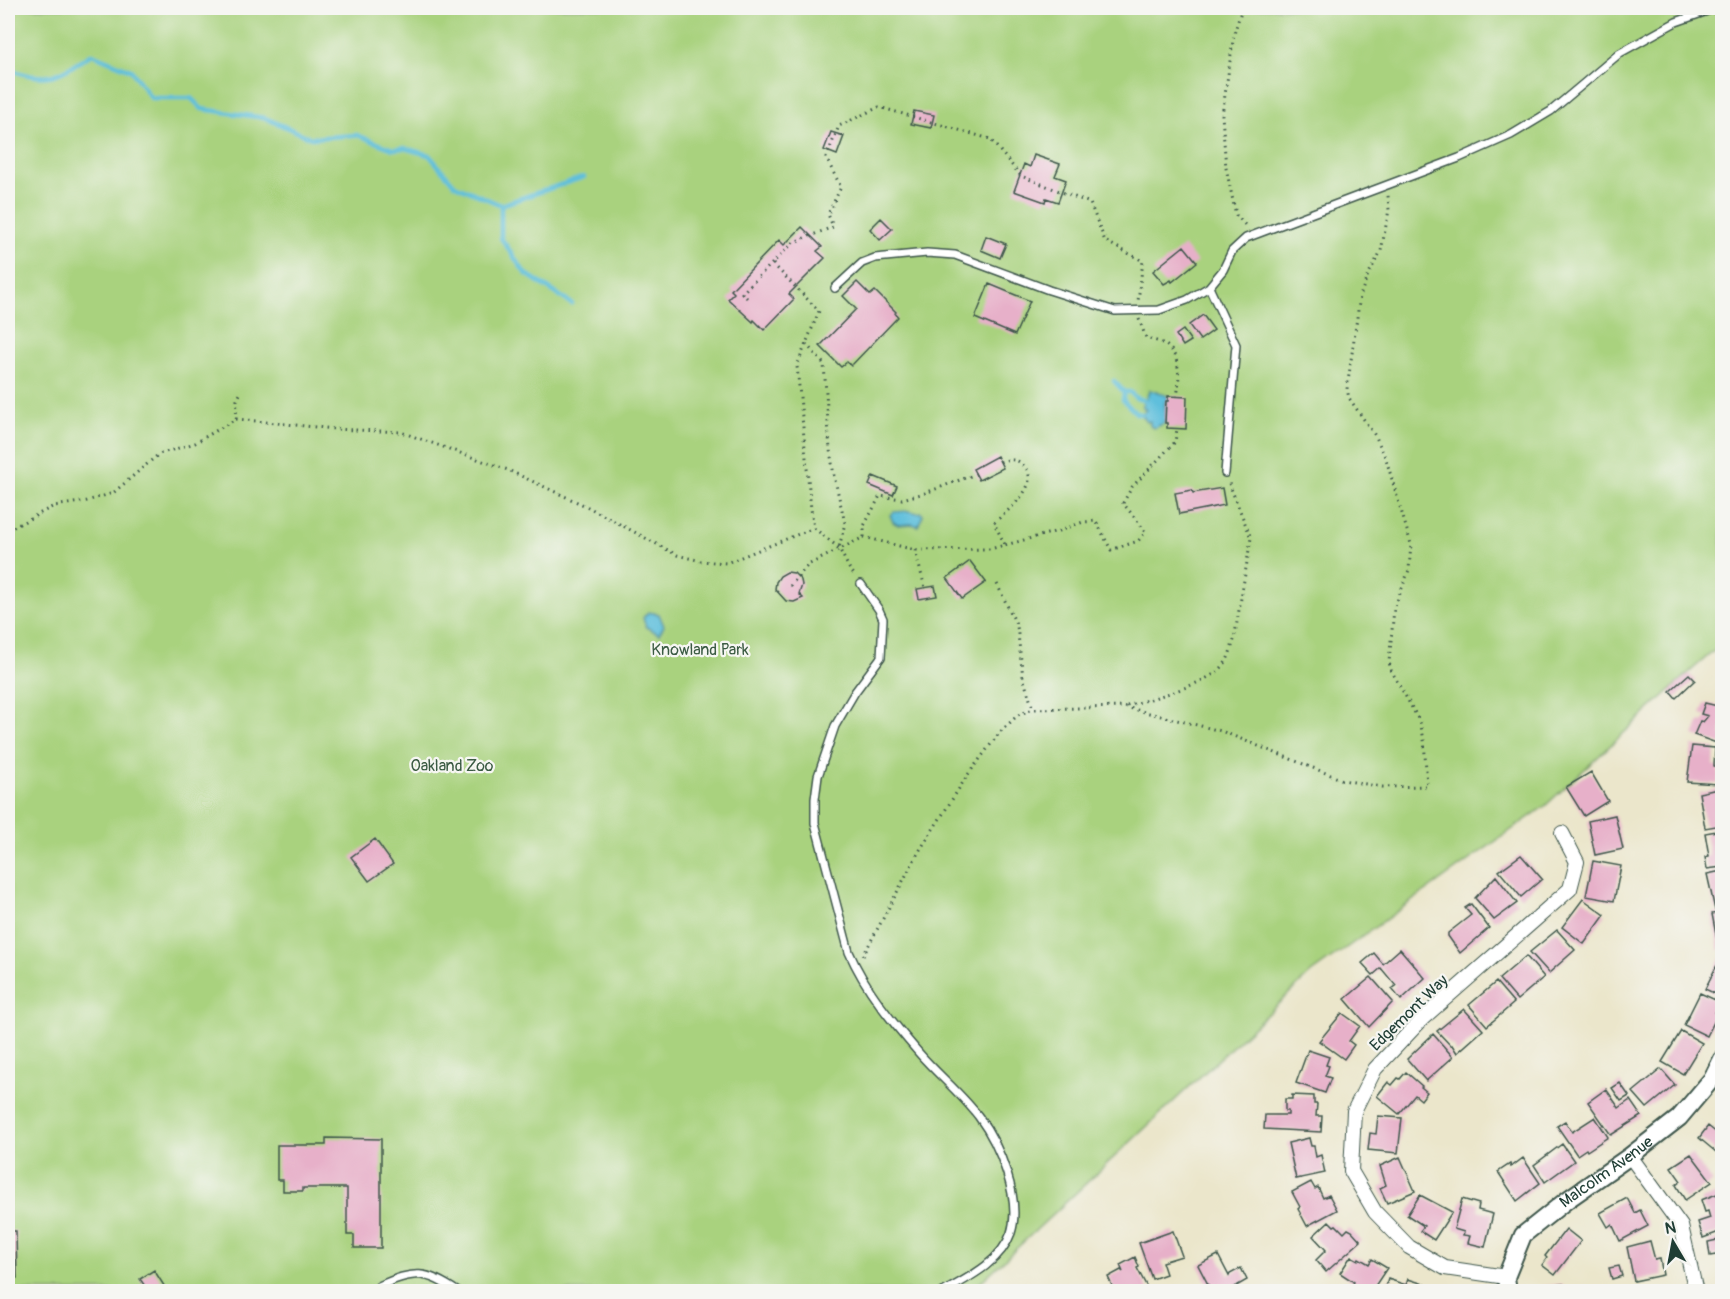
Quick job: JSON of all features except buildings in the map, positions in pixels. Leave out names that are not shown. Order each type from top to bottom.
[{"type":"street","name":"Edgemont Way","points":[[1507,1284],[1444,1268],[1409,1247],[1376,1212],[1351,1171],[1353,1111],[1376,1069],[1423,1018],[1570,889],[1577,862],[1562,833]]},
{"type":"street","name":"Malcolm Avenue","points":[[1507,1284],[1523,1235],[1679,1118],[1712,1079],[1722,1059]]},
{"type":"street","points":[[1630,1155],[1681,1226],[1696,1292]]},
{"type":"lane","points":[[835,288],[862,263],[875,258],[927,253],[955,255],[1049,290],[1115,311],[1136,312],[1169,307],[1187,300],[1209,286],[1223,270],[1232,251],[1246,238],[1459,158],[1511,135],[1551,111],[1620,53],[1676,22],[1716,8]]},
{"type":"lane","points":[[1209,286],[1236,345],[1225,473]]},
{"type":"lane","points":[[861,584],[883,619],[881,657],[855,692],[835,726],[818,776],[815,823],[849,952],[856,969],[919,1053],[979,1117],[1004,1164],[1012,1190],[1011,1233],[1004,1245],[992,1261],[943,1292]]},
{"type":"lane","points":[[382,1292],[379,1286],[403,1275],[431,1275],[458,1292]]},
{"type":"path","points":[[1242,8],[1234,34],[1222,115],[1226,168],[1236,215],[1254,235]]},
{"type":"path","points":[[747,298],[742,293],[794,242],[833,227],[828,214],[841,187],[826,158],[839,126],[879,107],[990,139],[1021,176],[1090,203],[1105,241],[1143,261],[1136,312],[1146,338],[1166,344],[1174,355],[1180,378],[1178,396]]},
{"type":"path","points":[[856,969],[918,853],[967,776],[1000,732],[1018,715],[1033,709],[1125,707],[1221,731],[1343,780],[1382,787],[1427,786],[1424,739],[1420,722],[1391,670],[1389,662],[1394,609],[1411,555],[1409,536],[1386,459],[1376,437],[1349,398],[1347,389],[1360,296],[1381,250],[1389,210],[1389,198],[1385,185]]},
{"type":"path","points":[[773,264],[819,311],[797,366],[814,528],[839,548],[849,568],[861,584]]},
{"type":"path","points":[[806,344],[824,364],[830,450],[845,523],[839,548]]},
{"type":"path","points":[[236,419],[240,392]]},
{"type":"path","points":[[8,530],[54,506],[87,501],[113,493],[159,454],[195,443],[236,419],[334,429],[401,432],[508,470],[588,507],[677,555],[701,561],[726,563],[814,528]]},
{"type":"path","points":[[790,586],[808,565],[864,537],[915,550],[990,549],[1062,530],[1083,522],[1096,521],[1111,550],[1138,542],[1146,532],[1123,503],[1132,486],[1175,442],[1177,429]]},
{"type":"path","points":[[1000,462],[1010,459],[1019,460],[1028,469],[1029,482],[1027,491],[994,523],[1005,545]]},
{"type":"path","points":[[1125,707],[1197,683],[1222,668],[1229,656],[1234,640],[1251,538],[1225,473]]},
{"type":"path","points":[[864,537],[864,526],[880,496],[902,499],[976,474]]},
{"type":"path","points":[[915,550],[925,588]]},
{"type":"path","points":[[997,584],[1017,626],[1023,677],[1033,709]]},
{"type":"green space","name":"Knowland Park","points":[[8,8],[1722,8],[1722,644],[1545,806],[1311,973],[971,1291],[8,1291]]},
{"type":"water","points":[[1150,390],[1168,396],[1168,401],[1165,402],[1165,423],[1154,428],[1150,426],[1150,421],[1147,422],[1141,414],[1146,410],[1142,406]]},
{"type":"water","points":[[894,512],[920,512],[923,515],[918,526],[898,525],[893,522],[890,515]]},
{"type":"water","points":[[648,612],[659,614],[664,626],[659,634],[646,627],[643,618]]},
{"type":"waterway","points":[[8,69],[43,77],[70,68],[92,54],[131,70],[151,98],[191,98],[202,109],[265,118],[311,138],[357,135],[393,149],[404,148],[429,155],[455,185],[501,205],[501,238],[525,273],[572,304]]},
{"type":"waterway","points":[[501,205],[584,177]]},
{"type":"waterway","points":[[1114,381],[1124,392],[1130,392],[1136,398],[1146,401]]},
{"type":"waterway","points":[[1124,392],[1123,400],[1136,413],[1141,414]]},
{"type":"park label","name":"Oakland Zoo","points":[[452,766]]}]
